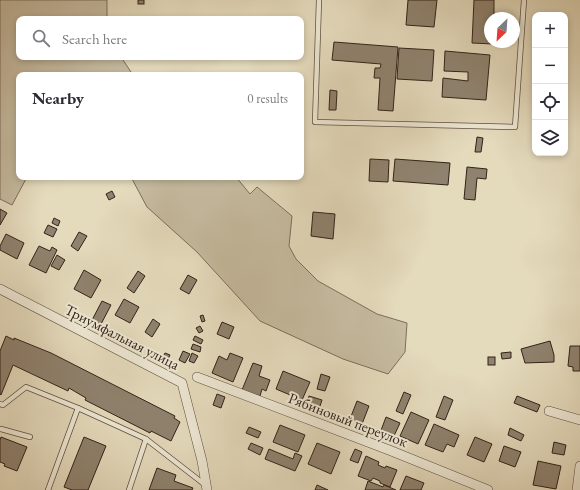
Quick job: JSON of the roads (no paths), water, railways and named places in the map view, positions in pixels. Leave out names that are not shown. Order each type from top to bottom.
[{"type":"street","name":"Триумфальная улица","points":[[0,289],[182,383],[202,462],[206,488]]},
{"type":"street","name":"Рябиновый переулок","points":[[197,377],[389,450],[488,490]]},
{"type":"street","points":[[549,411],[580,420]]},
{"type":"street","points":[[577,490],[580,466]]},
{"type":"lane","points":[[319,0],[315,122],[515,127],[524,0]]},
{"type":"lane","points":[[0,404],[3,405],[26,386],[146,439],[206,488]]},
{"type":"lane","points":[[48,490],[78,408]]},
{"type":"lane","points":[[0,429],[30,437]]},
{"type":"lane","points":[[129,490],[146,439]]}]
